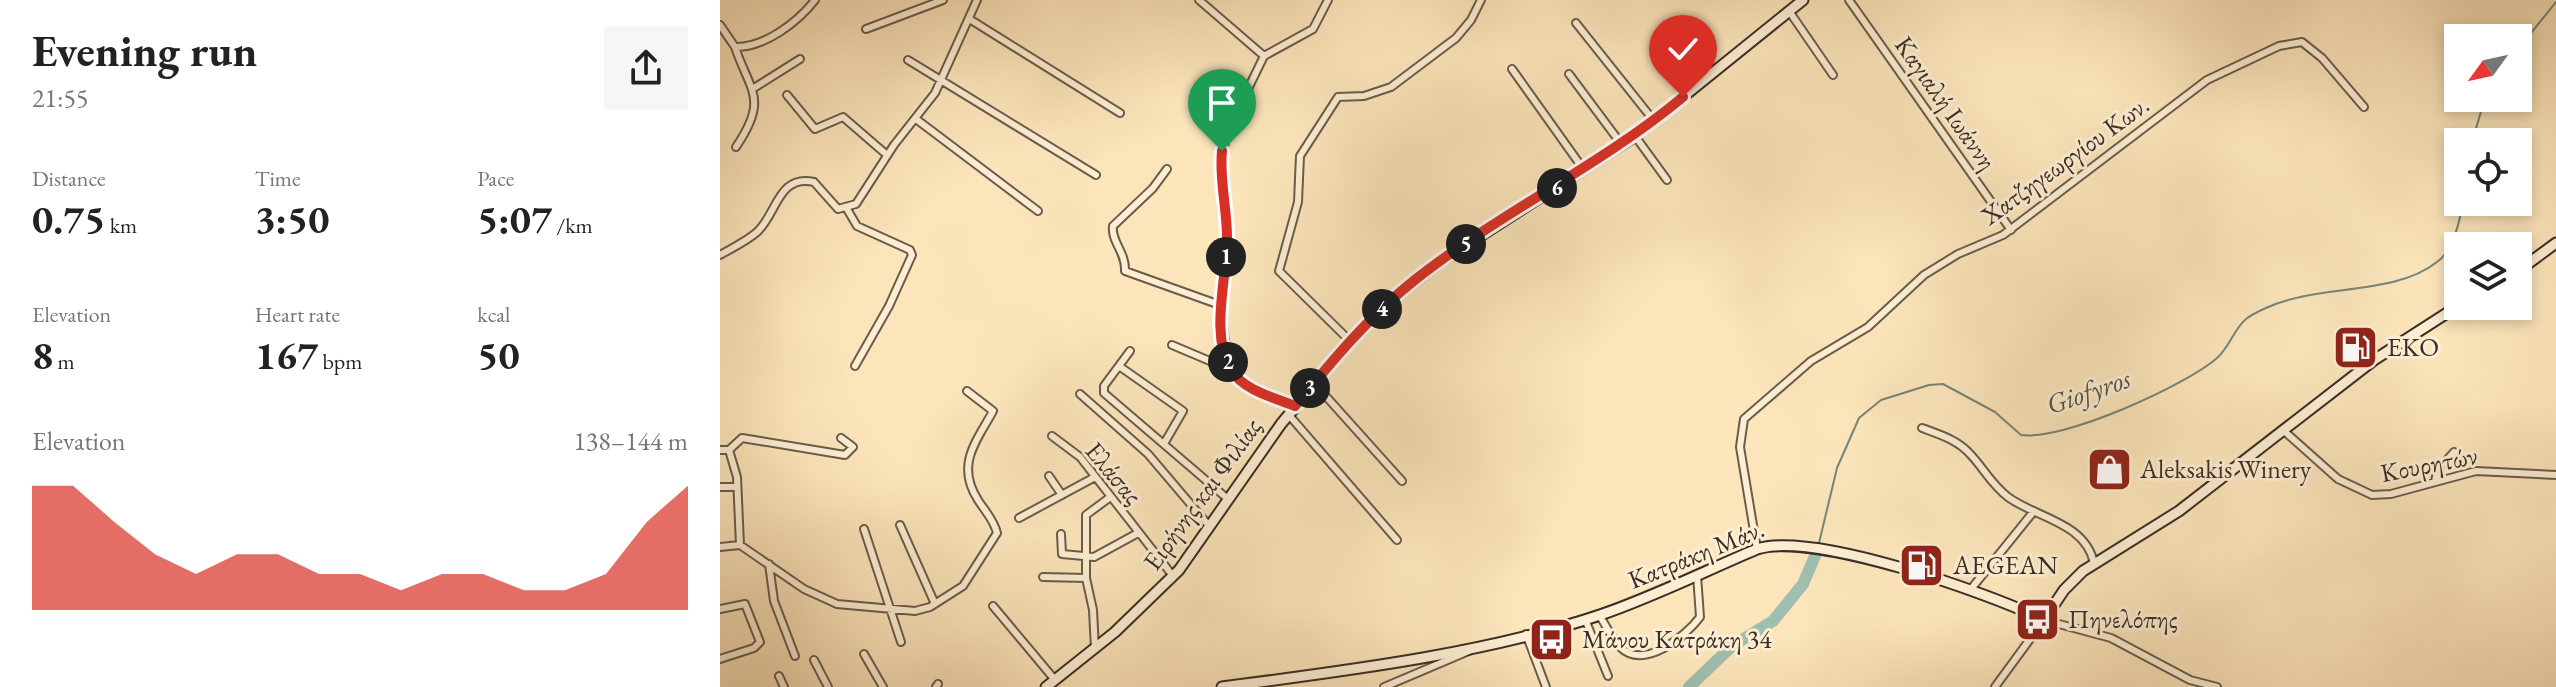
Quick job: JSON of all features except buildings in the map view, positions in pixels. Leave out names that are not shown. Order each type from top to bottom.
[{"type":"street","points":[[735,47],[744,47],[783,30],[815,0]]},
{"type":"street","points":[[866,29],[943,0]]},
{"type":"street","points":[[720,255],[759,230],[779,196],[797,182],[814,182],[832,206],[847,209],[860,200],[887,155],[943,78],[971,20],[977,0]]},
{"type":"street","points":[[1199,0],[1264,56]]},
{"type":"street","points":[[1231,370],[1220,305],[1227,240],[1222,151],[1238,106],[1264,56],[1313,29],[1328,0]]},
{"type":"street","points":[[1350,341],[1279,271],[1298,202],[1300,156],[1338,97],[1364,96],[1391,87],[1456,38],[1471,20],[1481,0]]},
{"type":"street","name":"Ειρήνης και Φιλίας","points":[[1046,687],[1095,649],[1173,576],[1314,383],[1350,341],[1426,271],[1622,146],[1803,0]]},
{"type":"street","name":"Καγιαλή Ιωάννη","points":[[1849,0],[2011,230]]},
{"type":"street","points":[[1789,11],[1833,75]]},
{"type":"street","points":[[971,20],[1120,113]]},
{"type":"street","points":[[1576,23],[1654,121]]},
{"type":"street","points":[[720,25],[735,47],[754,88],[755,101],[747,129],[736,147]]},
{"type":"street","name":"Χατζηγεωργίου Κων.","points":[[1757,549],[1739,441],[1745,417],[1811,361],[1868,327],[1932,270],[2011,230],[2197,86],[2279,46],[2295,42],[2308,45],[2364,107]]},
{"type":"street","points":[[754,88],[800,59]]},
{"type":"street","points":[[908,60],[943,78],[1096,175]]},
{"type":"street","points":[[1512,69],[1584,170]]},
{"type":"street","points":[[1569,74],[1622,146]]},
{"type":"street","points":[[787,95],[815,129],[843,117],[887,155]]},
{"type":"street","points":[[916,119],[1038,211]]},
{"type":"street","points":[[1635,136],[1667,180]]},
{"type":"street","points":[[1167,169],[1148,194],[1113,226],[1112,234],[1125,256],[1125,271],[1220,305]]},
{"type":"street","points":[[847,209],[857,226],[910,250],[912,255],[889,306],[855,366]]},
{"type":"street","points":[[2532,261],[2556,243]]},
{"type":"street","points":[[1995,687],[2064,590],[2094,563],[2164,521],[2374,360],[2444,315]]},
{"type":"street","points":[[1172,345],[1231,370],[1251,387],[1292,410],[1397,540]]},
{"type":"street","points":[[1130,351],[1104,386],[1104,393],[1165,442],[1229,500]]},
{"type":"street","points":[[1119,366],[1183,412],[1165,442]]},
{"type":"street","points":[[1314,383],[1402,481]]},
{"type":"street","points":[[720,547],[740,545],[830,602],[915,611],[935,604],[967,581],[997,533],[975,495],[967,466],[971,448],[993,410],[967,391]]},
{"type":"street","points":[[1080,394],[1148,454],[1210,527]]},
{"type":"street","points":[[1922,428],[1951,439],[1971,455],[1990,482],[2034,511],[2072,530],[2085,542],[2094,563]]},
{"type":"street","name":"Κουρητών","points":[[2283,430],[2338,479],[2364,493],[2387,495],[2456,474],[2485,471],[2510,475],[2556,475]]},
{"type":"street","name":"Ελάσας","points":[[1052,436],[1080,457],[1173,576]]},
{"type":"street","points":[[720,450],[729,450],[742,438],[845,455],[853,447],[841,438]]},
{"type":"street","points":[[729,450],[737,487],[740,545]]},
{"type":"street","points":[[2435,482],[2437,471],[2454,452]]},
{"type":"street","points":[[1049,476],[1062,495]]},
{"type":"street","points":[[1019,518],[1095,477]]},
{"type":"street","points":[[720,487],[737,487]]},
{"type":"street","points":[[1095,649],[1094,615],[1086,578],[1086,515],[1109,498]]},
{"type":"street","points":[[1971,589],[2034,511]]},
{"type":"street","points":[[900,525],[935,604]]},
{"type":"street","points":[[864,529],[901,642]]},
{"type":"street","points":[[1061,534],[1062,554],[1086,558],[1138,533]]},
{"type":"street","name":"Κατράκη Μάν.","points":[[1222,687],[1478,645],[1526,634],[1599,615],[1757,549],[1796,544],[1971,589],[2044,620]]},
{"type":"street","points":[[769,564],[774,601],[795,656]]},
{"type":"street","points":[[1599,615],[1621,649],[1634,656],[1653,654],[1690,630],[1700,617],[1697,574]]},
{"type":"street","points":[[1043,577],[1086,578]]},
{"type":"street","points":[[720,609],[745,604],[760,643],[720,659]]},
{"type":"street","points":[[993,606],[1055,680]]},
{"type":"street","points":[[1585,619],[1608,676]]},
{"type":"street","points":[[2044,620],[2111,638],[2190,680],[2217,687]]},
{"type":"street","points":[[1526,634],[1546,687]]},
{"type":"street","points":[[1384,687],[1478,645]]},
{"type":"street","points":[[864,654],[883,687]]},
{"type":"street","points":[[814,660],[828,687]]},
{"type":"street","points":[[779,676],[784,687]]},
{"type":"street","points":[[1414,676],[1419,687]]},
{"type":"street","points":[[2186,687],[2190,680]]},
{"type":"waterway","name":"Giofyros","points":[[2532,32],[2556,2]]},
{"type":"waterway","name":"Giofyros","points":[[2476,128],[2481,112]]},
{"type":"waterway","name":"Giofyros","points":[[1819,543],[1837,468],[1859,418],[1881,400],[1929,385],[1943,384],[1995,412],[2021,435],[2040,435],[2093,421],[2152,396],[2201,370],[2221,354],[2246,319],[2265,308],[2303,296],[2384,284],[2421,272],[2443,257],[2460,216]]},
{"type":"waterway","name":"Giofyros","points":[[1689,687],[1732,646],[1773,621],[1803,584],[1818,549]]},
{"type":"place","name":"EKO","points":[[2356,347]]},
{"type":"place","name":"Aleksakis Winery","points":[[2109,469]]},
{"type":"place","name":"AEGEAN","points":[[1922,565]]},
{"type":"place","name":"Πηνελόπης","points":[[2037,619]]},
{"type":"place","name":"Μάνου Κατράκη 34","points":[[1551,639]]},
{"type":"route","points":[[1222,151],[1227,251],[1220,305],[1228,363],[1233,373],[1251,387],[1295,406],[1368,322],[1426,271],[1608,155],[1683,97]]}]
